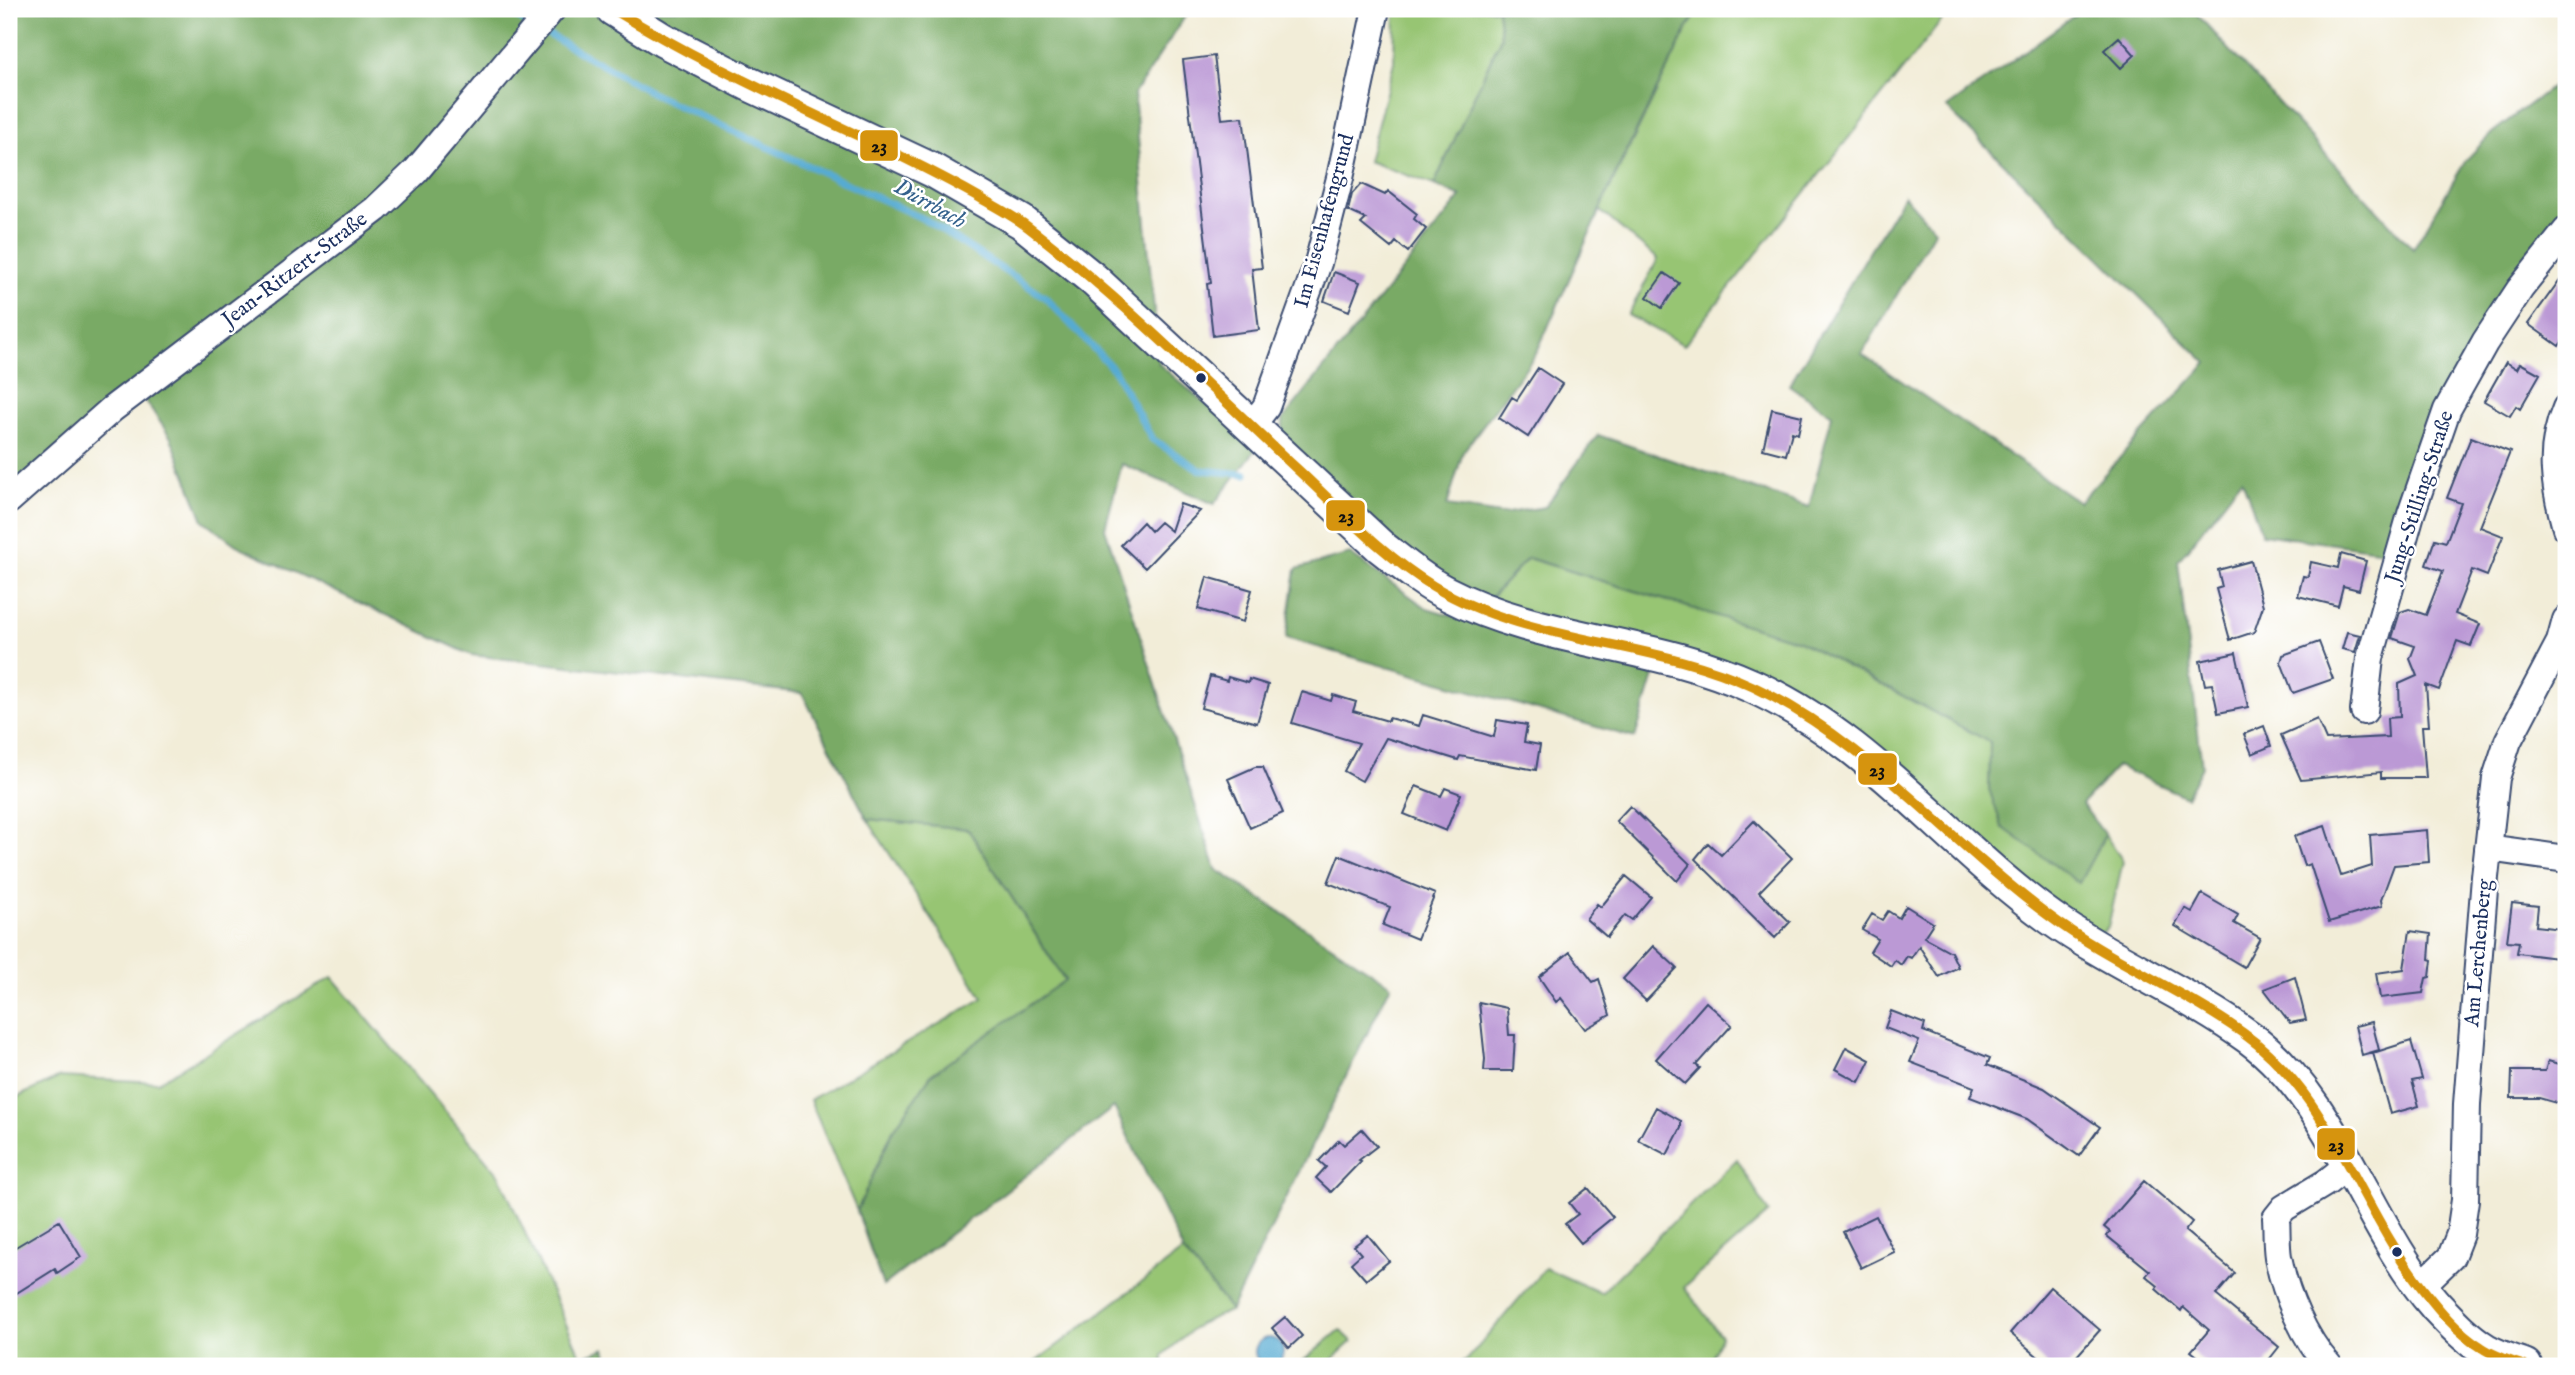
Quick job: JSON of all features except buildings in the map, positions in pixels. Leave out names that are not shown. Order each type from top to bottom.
[{"type":"street","points":[[613,9],[663,40],[749,84],[932,170],[1022,222],[1093,279],[1381,547],[1443,592],[1538,628],[1714,671],[1761,690],[1824,726],[1863,756],[2049,917],[2203,1007],[2255,1042],[2305,1096],[2420,1287],[2470,1340],[2498,1357],[2525,1366]]},
{"type":"street","name":"Im Eisenhafengrund","points":[[1252,425],[1266,407],[1318,262],[1340,178],[1376,9]]},
{"type":"street","name":"Jean-Ritzert-Straße","points":[[9,500],[112,409],[376,209],[416,171],[551,10]]},
{"type":"street","name":"Jung-Stilling-Straße","points":[[2364,711],[2370,657],[2411,514],[2447,410],[2485,342],[2520,289],[2566,231]]},
{"type":"street","points":[[2566,408],[2557,430],[2553,467],[2566,528]]},
{"type":"street","name":"Am Lerchenberg","points":[[2420,1287],[2451,1256],[2460,1234],[2465,1200],[2467,1104],[2496,778],[2508,741],[2560,642],[2566,620]]},
{"type":"street","points":[[2488,848],[2566,859]]},
{"type":"street","points":[[2329,1366],[2318,1353],[2294,1307],[2278,1257],[2276,1218],[2284,1208],[2327,1182],[2347,1166]]},
{"type":"green space","points":[[9,9],[1190,9],[1134,94],[1159,364],[1257,448],[1214,504],[1122,464],[1105,528],[1216,869],[1391,985],[1231,1310],[1183,1251],[1114,1107],[883,1286],[857,1211],[892,1132],[932,1074],[1065,980],[968,829],[867,819],[802,693],[471,655],[236,545],[203,520],[171,438],[134,384],[9,489]]},
{"type":"green space","points":[[1395,9],[1498,9],[1501,37],[1434,185],[1368,161],[1394,62]]},
{"type":"green space","points":[[1498,9],[1700,9],[1688,27],[1622,160],[1536,354],[1463,452],[1447,506],[1501,514],[1545,507],[1598,435],[1809,507],[1832,415],[1789,385],[1904,195],[1935,230],[1862,354],[2079,502],[2207,363],[1947,108],[2083,9],[2192,9],[2413,249],[2466,160],[2492,133],[2566,76],[2566,223],[2486,327],[2391,552],[2262,534],[2242,479],[2178,561],[2202,766],[2186,797],[2117,766],[2082,804],[2105,835],[2079,883],[2002,827],[1989,789],[1990,742],[1799,641],[1528,558],[1489,599],[1427,571],[1282,446],[1283,419],[1461,197],[1434,185],[1501,37]]},
{"type":"green space","points":[[1700,9],[1955,9],[1947,14],[1684,345],[1628,315],[1658,259],[1599,210],[1688,27]]},
{"type":"green space","points":[[1350,554],[1427,608],[1654,676],[1635,738],[1286,638],[1296,569]]},
{"type":"green space","points":[[1527,558],[1799,641],[1991,742],[1989,789],[2079,882],[2105,835],[2123,861],[2108,927],[2100,935],[2081,926],[1822,712],[1490,599]]},
{"type":"green space","points":[[867,819],[968,829],[1065,981],[932,1074],[892,1132],[857,1211],[810,1100],[983,998]]},
{"type":"green space","points":[[332,977],[499,1175],[585,1366],[9,1366],[9,1101],[60,1077],[158,1082]]},
{"type":"green space","points":[[1737,1159],[1769,1213],[1684,1287],[1721,1336],[1709,1366],[1454,1366],[1468,1359],[1545,1268],[1601,1293]]},
{"type":"green space","points":[[1183,1251],[1231,1310],[1199,1324],[1163,1355],[1163,1366],[1030,1366]]},
{"type":"green space","points":[[1340,1330],[1352,1341],[1325,1366],[1297,1366]]},
{"type":"green space","points":[[605,1348],[610,1366],[587,1366],[584,1356]]},
{"type":"water","points":[[1269,1338],[1279,1342],[1283,1352],[1279,1362],[1269,1366],[1259,1362],[1255,1352],[1259,1342]]},
{"type":"waterway","name":"Dürrbach","points":[[503,9],[661,98],[926,220],[1045,297],[1114,370],[1152,439],[1200,470],[1246,474]]},
{"type":"transit line","name":"23","points":[[613,9],[703,60],[933,172],[1022,223],[1064,255],[1132,314],[1379,546],[1433,586],[1510,620],[1715,671],[1754,687],[1795,709],[1834,735],[1871,763],[1976,856],[2048,915],[2095,947],[2219,1017],[2243,1033],[2273,1059],[2299,1088],[2321,1119],[2379,1222],[2435,1304],[2456,1328],[2472,1341],[2497,1356],[2525,1366]]}]
